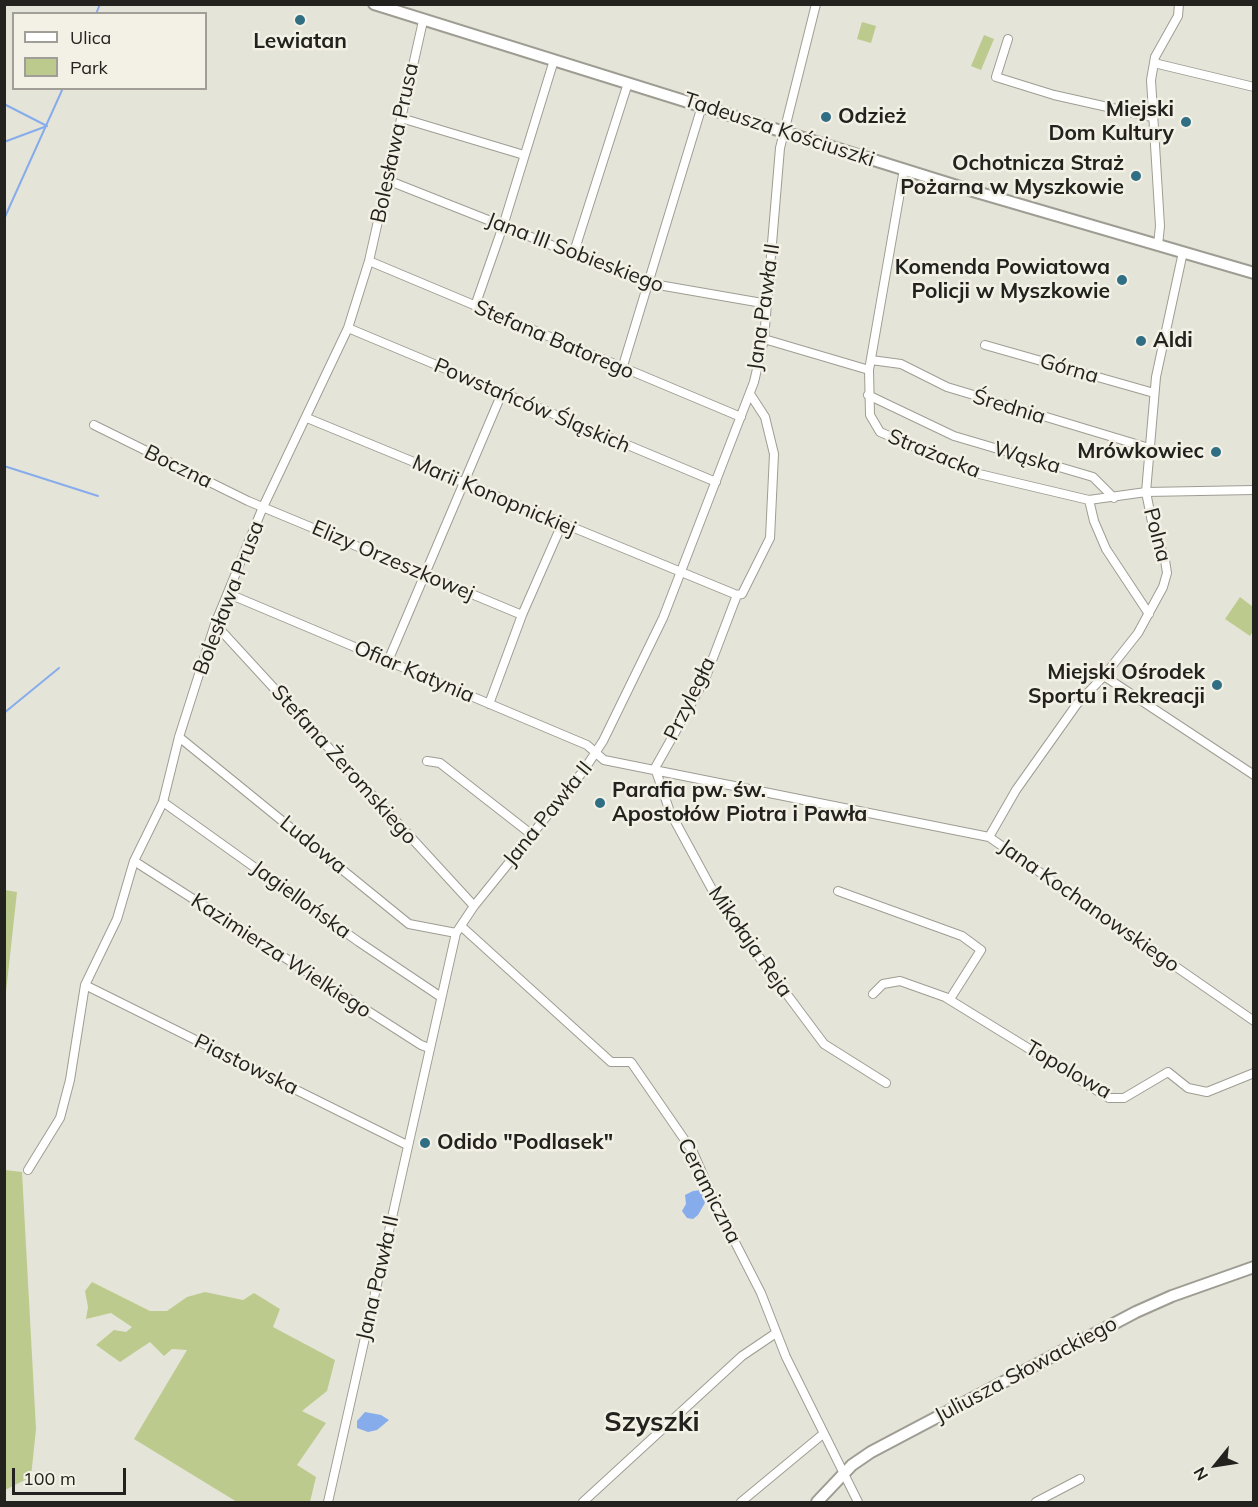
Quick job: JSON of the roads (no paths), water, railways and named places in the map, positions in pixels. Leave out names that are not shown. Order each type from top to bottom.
[{"type":"main road","name":"Tadeusza Kościuszki","points":[[374,4],[904,169],[1254,273]]},
{"type":"main road","name":"Juliusza Słowackiego","points":[[817,1503],[844,1473],[871,1452],[1114,1323],[1172,1296],[1254,1267]]},
{"type":"street","name":"Jana Pawła II","points":[[328,1503],[429,1048],[458,930],[474,906],[596,753],[641,667],[681,573],[750,394],[764,339],[780,148],[816,4]]},
{"type":"street","points":[[1158,245],[1160,226],[1151,80],[1154,63],[1178,16],[1179,4]]},
{"type":"street","name":"Bolesława Prusa","points":[[28,1170],[60,1118],[70,1080],[86,985],[117,919],[134,861],[163,802],[179,737],[215,624],[263,507],[348,328],[369,261],[423,21]]},
{"type":"street","points":[[1008,39],[996,77],[1054,95],[1152,117]]},
{"type":"street","points":[[475,306],[503,226],[554,60]]},
{"type":"street","points":[[1154,63],[1254,87]]},
{"type":"street","points":[[573,255],[628,83]]},
{"type":"street","points":[[622,369],[702,106]]},
{"type":"street","points":[[401,118],[524,155]]},
{"type":"street","name":"Strażacka","points":[[904,169],[869,370],[868,395],[872,421],[885,435],[975,473],[1089,500],[1146,492],[1254,490]]},
{"type":"street","name":"Jana III Sobieskiego","points":[[387,180],[647,283],[768,304]]},
{"type":"street","name":"Polna","points":[[989,837],[1016,790],[1077,704],[1104,676],[1138,633],[1163,587],[1167,573],[1146,492],[1154,393],[1183,252]]},
{"type":"street","name":"Stefana Batorego","points":[[369,261],[741,417]]},
{"type":"street","name":"Powstańców Śląskich","points":[[348,328],[716,482]]},
{"type":"street","points":[[764,339],[869,370]]},
{"type":"street","name":"Górna","points":[[985,345],[1154,393]]},
{"type":"street","name":"Średnia","points":[[871,360],[901,364],[947,387],[1149,448]]},
{"type":"street","points":[[388,661],[502,393]]},
{"type":"street","name":"Przyległa","points":[[655,768],[705,679],[737,595],[742,594],[771,537],[774,454],[765,417],[750,394]]},
{"type":"street","name":"Wąska","points":[[868,395],[954,436],[1093,477],[1114,498]]},
{"type":"street","name":"Marii Konopnickiej","points":[[307,418],[681,573]]},
{"type":"street","name":"Boczna","points":[[94,425],[263,507]]},
{"type":"street","points":[[1089,500],[1094,521],[1106,549],[1149,614]]},
{"type":"street","name":"Elizy Orzeszkowej","points":[[263,507],[522,615]]},
{"type":"street","points":[[489,704],[522,615],[562,524]]},
{"type":"street","points":[[681,573],[737,595]]},
{"type":"street","name":"Ofiar Katynia","points":[[229,594],[587,745],[596,753]]},
{"type":"street","name":"Stefana Żeromskiego","points":[[215,624],[474,906]]},
{"type":"street","points":[[1104,676],[1254,775]]},
{"type":"street","name":"Ludowa","points":[[179,737],[409,924],[458,930]]},
{"type":"street","name":"Jana Kochanowskiego","points":[[596,753],[604,760],[655,768],[989,837],[1254,1021]]},
{"type":"street","points":[[427,761],[440,763],[531,834]]},
{"type":"street","name":"Mikołaja Reja","points":[[655,768],[670,812],[728,916],[824,1044],[886,1083]]},
{"type":"street","name":"Jagiellońska","points":[[163,802],[359,942],[441,997]]},
{"type":"street","name":"Kazimierza Wielkiego","points":[[134,861],[429,1048]]},
{"type":"street","points":[[838,891],[962,936],[981,950],[950,999]]},
{"type":"street","name":"Ceramiczna","points":[[458,930],[611,1062],[631,1062],[693,1152],[718,1209],[761,1293],[776,1333],[822,1434],[858,1503]]},
{"type":"street","name":"Topolowa","points":[[873,994],[883,984],[900,981],[950,999],[1109,1098],[1124,1098],[1168,1072],[1188,1088],[1207,1092],[1254,1072]]},
{"type":"street","name":"Piastowska","points":[[86,985],[407,1145]]},
{"type":"street","points":[[583,1503],[742,1356],[776,1333]]},
{"type":"street","points":[[741,1503],[822,1434]]},
{"type":"street","points":[[1036,1503],[1080,1479]]},
{"type":"water","points":[[701,1190],[706,1201],[698,1215],[693,1219],[687,1218],[682,1211],[686,1204],[685,1195]]},
{"type":"water","points":[[365,1412],[381,1415],[389,1420],[377,1430],[368,1432],[357,1428],[357,1421]]},
{"type":"waterway","points":[[97,12],[100,4]]},
{"type":"waterway","points":[[4,219],[62,90]]},
{"type":"waterway","points":[[4,104],[47,126]]},
{"type":"waterway","points":[[4,142],[47,126]]},
{"type":"waterway","points":[[4,466],[98,496]]},
{"type":"waterway","points":[[4,713],[59,668]]},
{"type":"place","name":"Lewiatan","points":[[300,20]]},
{"type":"place","name":"Odzież","points":[[826,117]]},
{"type":"place","name":"Miejski Dom Kultury","points":[[1186,122]]},
{"type":"place","name":"Ochotnicza Straż Pożarna w Myszkowie","points":[[1136,176]]},
{"type":"place","name":"Komenda Powiatowa Policji w Myszkowie","points":[[1122,280]]},
{"type":"place","name":"Aldi","points":[[1141,341]]},
{"type":"place","name":"Mrówkowiec","points":[[1216,452]]},
{"type":"place","name":"Miejski Ośrodek Sportu i Rekreacji","points":[[1217,685]]},
{"type":"place","name":"Parafia pw. św. Apostołów Piotra i Pawła","points":[[600,803]]},
{"type":"place","name":"Odido \"Podlasek\"","points":[[425,1143]]},
{"type":"district","name":"Szyszki","points":[[652,1423]]}]
